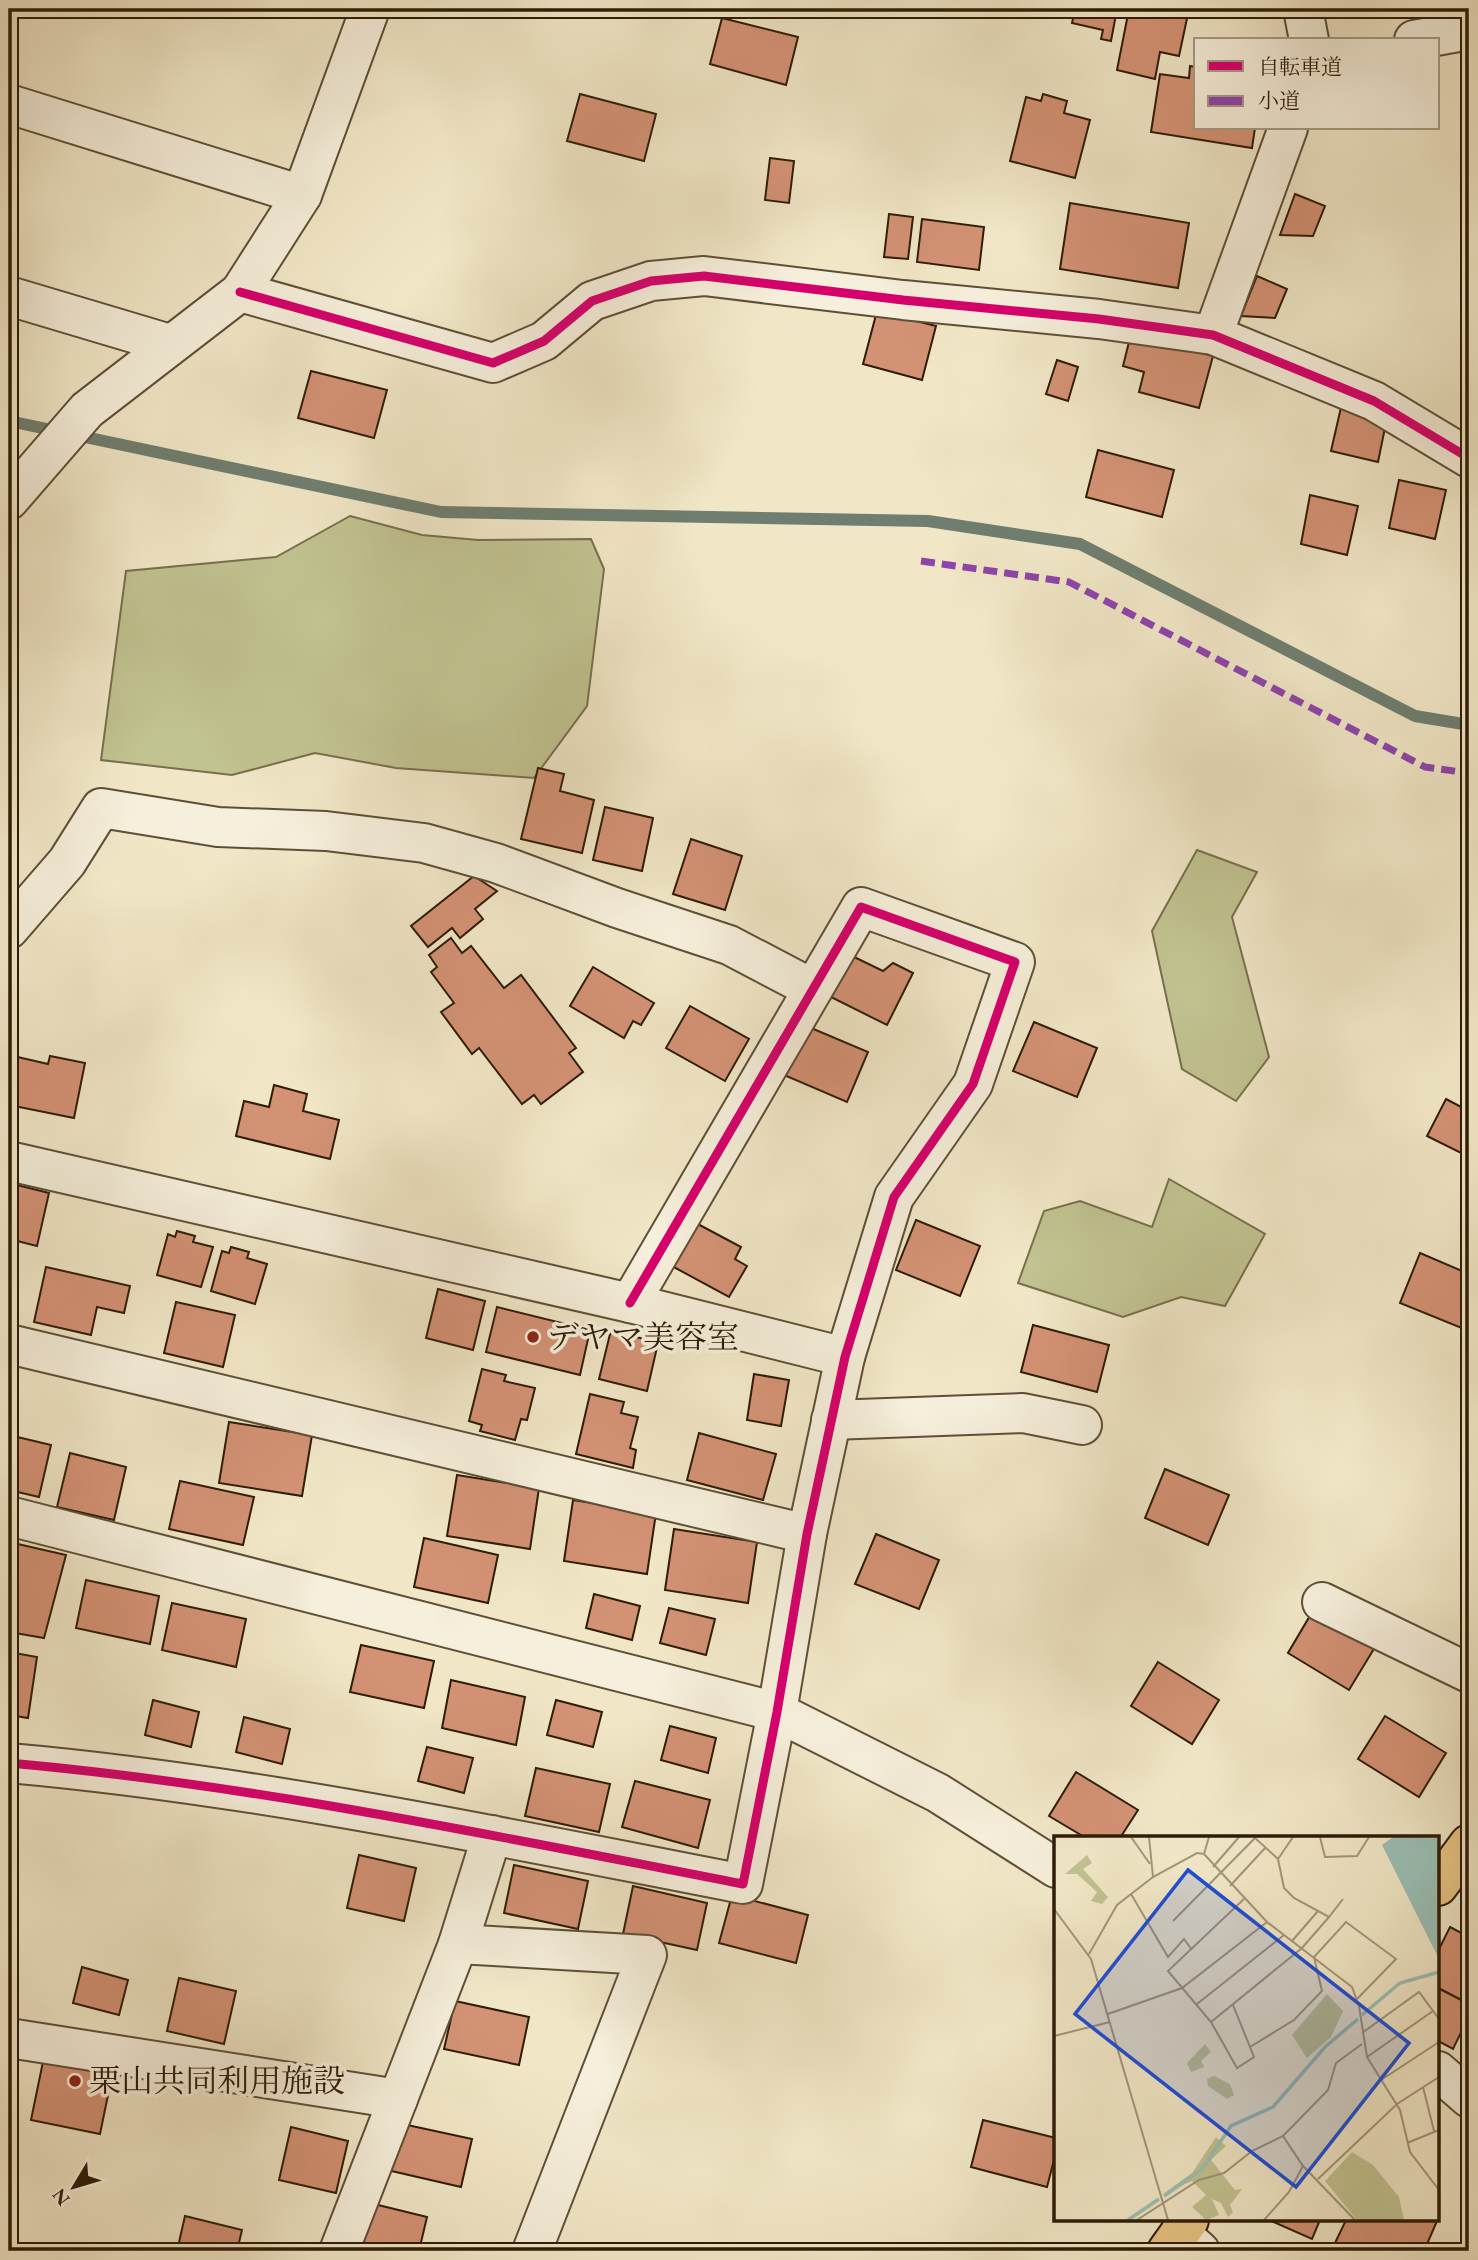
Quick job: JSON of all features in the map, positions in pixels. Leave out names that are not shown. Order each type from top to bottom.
[{"type":"main road","points":[[1440,1883],[1469,1844]]},
{"type":"street","points":[[9,500],[87,410],[240,292],[302,195],[370,9]]},
{"type":"street","points":[[1303,9],[1309,38]]},
{"type":"street","points":[[1424,38],[1469,30]]},
{"type":"street","points":[[9,104],[302,195]]},
{"type":"street","points":[[1213,335],[1287,130]]},
{"type":"street","points":[[240,292],[493,363],[544,341],[592,301],[651,281],[704,276],[902,300],[1099,318],[1213,335],[1374,401],[1469,458]]},
{"type":"street","points":[[9,296],[170,344]]},
{"type":"street","points":[[9,929],[67,862],[101,808],[218,827],[326,831],[424,843],[496,863],[617,908],[729,945],[813,989]]},
{"type":"street","points":[[9,1763],[129,1775],[287,1799],[492,1835],[743,1884],[777,1712],[807,1534],[845,1357],[894,1197],[973,1084],[1015,962],[861,907],[630,1303]]},
{"type":"street","points":[[9,1161],[630,1303],[845,1357]]},
{"type":"street","points":[[9,1344],[807,1534]]},
{"type":"street","points":[[831,1420],[1023,1413],[1082,1425]]},
{"type":"street","points":[[9,1516],[777,1712],[938,1793],[1054,1867]]},
{"type":"street","points":[[1322,1602],[1469,1672]]},
{"type":"street","points":[[339,2251],[458,1944],[492,1835]]},
{"type":"street","points":[[458,1944],[647,1955],[532,2251]]},
{"type":"street","points":[[9,2038],[398,2099]]},
{"type":"street","points":[[1440,2073],[1469,2098]]},
{"type":"green space","points":[[350,516],[422,535],[478,540],[591,539],[604,569],[587,706],[534,778],[396,768],[315,753],[232,775],[101,760],[126,571],[276,557]]},
{"type":"green space","points":[[1197,850],[1257,872],[1232,917],[1269,1057],[1236,1101],[1182,1069],[1152,931]]},
{"type":"green space","points":[[1169,1179],[1265,1234],[1225,1306],[1181,1297],[1123,1317],[1018,1283],[1044,1211],[1080,1201],[1152,1227]]},
{"type":"building","points":[[1059,9],[1117,9],[1111,41],[1101,39],[1103,30],[1072,23],[1074,14]]},
{"type":"building","points":[[1129,9],[1189,9],[1179,56],[1160,52],[1155,79],[1117,70]]},
{"type":"building","points":[[722,18],[798,37],[786,85],[710,64]]},
{"type":"building","points":[[1190,66],[1194,67],[1194,130],[1255,130],[1252,148],[1151,132],[1160,74],[1189,78]]},
{"type":"building","points":[[580,94],[656,114],[644,161],[567,141]]},
{"type":"building","points":[[1043,94],[1067,101],[1064,113],[1090,120],[1075,178],[1010,161],[1026,97],[1041,101]]},
{"type":"building","points":[[770,158],[794,161],[789,203],[765,200]]},
{"type":"building","points":[[1295,194],[1325,206],[1313,236],[1280,235]]},
{"type":"building","points":[[1070,203],[1189,223],[1178,288],[1060,269]]},
{"type":"building","points":[[889,214],[913,217],[908,259],[884,257]]},
{"type":"building","points":[[922,219],[984,227],[979,270],[917,262]]},
{"type":"building","points":[[1257,276],[1287,289],[1275,318],[1241,316]]},
{"type":"building","points":[[877,311],[936,326],[922,380],[863,364]]},
{"type":"building","points":[[1131,334],[1213,356],[1199,408],[1139,392],[1144,372],[1123,366]]},
{"type":"building","points":[[1057,360],[1078,367],[1068,401],[1046,394]]},
{"type":"building","points":[[311,371],[387,390],[374,438],[298,418]]},
{"type":"building","points":[[1342,403],[1388,413],[1378,462],[1331,451]]},
{"type":"building","points":[[1098,450],[1174,470],[1162,517],[1086,497]]},
{"type":"building","points":[[1399,480],[1446,490],[1435,539],[1389,528]]},
{"type":"building","points":[[1310,495],[1358,506],[1347,555],[1301,544]]},
{"type":"building","points":[[538,768],[564,774],[560,791],[594,800],[582,853],[521,839]]},
{"type":"building","points":[[605,807],[653,818],[642,871],[593,860]]},
{"type":"building","points":[[691,839],[742,856],[725,910],[673,894]]},
{"type":"building","points":[[474,876],[497,891],[475,909],[483,919],[460,938],[452,928],[428,947],[411,926]]},
{"type":"building","points":[[451,938],[462,953],[471,946],[504,988],[521,975],[576,1048],[569,1053],[583,1072],[541,1104],[534,1095],[522,1104],[479,1048],[472,1054],[441,1012],[454,1003],[431,972],[437,967],[429,955]]},
{"type":"building","points":[[850,955],[883,971],[893,963],[913,973],[887,1025],[829,996]]},
{"type":"building","points":[[593,967],[654,1003],[641,1025],[633,1021],[624,1038],[570,1006]]},
{"type":"building","points":[[690,1006],[749,1039],[725,1081],[666,1048]]},
{"type":"building","points":[[1034,1022],[1097,1048],[1077,1097],[1013,1071]]},
{"type":"building","points":[[804,1025],[868,1052],[847,1102],[784,1075]]},
{"type":"building","points":[[9,1055],[48,1064],[50,1056],[85,1063],[74,1118],[9,1105]]},
{"type":"building","points":[[274,1085],[307,1094],[303,1111],[339,1120],[330,1159],[236,1136],[244,1101],[269,1107]]},
{"type":"building","points":[[1446,1099],[1469,1111],[1469,1157],[1427,1136]]},
{"type":"building","points":[[9,1183],[49,1193],[37,1246],[9,1239]]},
{"type":"building","points":[[916,1220],[980,1246],[960,1296],[896,1270]]},
{"type":"building","points":[[694,1222],[741,1247],[735,1259],[747,1266],[729,1297],[670,1265]]},
{"type":"building","points":[[177,1231],[195,1236],[193,1242],[213,1247],[201,1287],[157,1275],[168,1234],[175,1237]]},
{"type":"building","points":[[231,1247],[249,1252],[247,1258],[267,1264],[255,1304],[211,1291],[222,1251],[229,1253]]},
{"type":"building","points":[[1420,1253],[1469,1274],[1469,1316],[1464,1329],[1400,1303]]},
{"type":"building","points":[[46,1267],[130,1286],[124,1313],[97,1307],[91,1335],[34,1322]]},
{"type":"building","points":[[438,1289],[485,1301],[473,1350],[426,1338]]},
{"type":"building","points":[[176,1302],[235,1315],[223,1367],[164,1353]]},
{"type":"building","points":[[497,1307],[590,1330],[580,1375],[486,1352]]},
{"type":"building","points":[[1033,1325],[1109,1345],[1097,1392],[1021,1372]]},
{"type":"building","points":[[611,1330],[658,1343],[647,1391],[599,1379]]},
{"type":"building","points":[[482,1369],[506,1375],[504,1381],[535,1388],[527,1420],[521,1419],[515,1440],[480,1431],[482,1425],[469,1421]]},
{"type":"building","points":[[754,1374],[789,1380],[781,1426],[747,1420]]},
{"type":"building","points":[[590,1394],[624,1402],[621,1413],[638,1417],[630,1448],[636,1450],[633,1468],[576,1454]]},
{"type":"building","points":[[229,1422],[312,1435],[302,1496],[219,1483]]},
{"type":"building","points":[[699,1433],[776,1454],[763,1500],[687,1480]]},
{"type":"building","points":[[9,1435],[51,1445],[39,1497],[9,1490]]},
{"type":"building","points":[[70,1453],[126,1467],[114,1520],[57,1507]]},
{"type":"building","points":[[1165,1469],[1229,1495],[1208,1545],[1145,1518]]},
{"type":"building","points":[[457,1475],[539,1488],[530,1549],[447,1536]]},
{"type":"building","points":[[180,1481],[254,1497],[243,1545],[169,1529]]},
{"type":"building","points":[[573,1500],[656,1513],[647,1574],[564,1561]]},
{"type":"building","points":[[674,1529],[757,1542],[748,1603],[665,1590]]},
{"type":"building","points":[[876,1534],[939,1560],[919,1609],[855,1584]]},
{"type":"building","points":[[424,1538],[498,1555],[488,1603],[414,1587]]},
{"type":"building","points":[[9,1542],[66,1555],[44,1638],[9,1632]]},
{"type":"building","points":[[86,1580],[159,1596],[150,1644],[76,1628]]},
{"type":"building","points":[[594,1594],[640,1606],[632,1640],[586,1628]]},
{"type":"building","points":[[172,1603],[246,1619],[236,1667],[162,1650]]},
{"type":"building","points":[[669,1608],[715,1619],[706,1655],[660,1643]]},
{"type":"building","points":[[1314,1609],[1375,1647],[1349,1690],[1288,1653]]},
{"type":"building","points":[[361,1645],[434,1661],[424,1708],[350,1692]]},
{"type":"building","points":[[9,1652],[37,1657],[28,1718],[9,1715]]},
{"type":"building","points":[[1158,1662],[1219,1700],[1192,1744],[1131,1706]]},
{"type":"building","points":[[451,1680],[525,1697],[516,1745],[442,1728]]},
{"type":"building","points":[[153,1700],[199,1712],[191,1747],[145,1735]]},
{"type":"building","points":[[556,1700],[602,1712],[593,1747],[547,1735]]},
{"type":"building","points":[[1385,1716],[1446,1753],[1419,1797],[1358,1759]]},
{"type":"building","points":[[244,1717],[290,1729],[282,1764],[236,1752]]},
{"type":"building","points":[[670,1726],[716,1738],[708,1773],[661,1760]]},
{"type":"building","points":[[427,1747],[473,1758],[464,1793],[418,1781]]},
{"type":"building","points":[[536,1768],[610,1784],[599,1832],[525,1816]]},
{"type":"building","points":[[1076,1772],[1138,1810],[1121,1836],[1083,1836],[1049,1816]]},
{"type":"building","points":[[635,1781],[710,1800],[698,1848],[622,1827]]},
{"type":"building","points":[[9,1791],[16,1793],[9,1823]]},
{"type":"building","points":[[359,1855],[416,1868],[404,1921],[347,1908]]},
{"type":"building","points":[[514,1865],[588,1881],[578,1929],[504,1913]]},
{"type":"building","points":[[633,1886],[707,1903],[697,1950],[623,1934]]},
{"type":"building","points":[[732,1895],[808,1915],[796,1963],[719,1943]]},
{"type":"building","points":[[1450,1927],[1469,1937],[1469,2004],[1440,1989],[1440,1947]]},
{"type":"building","points":[[82,1967],[128,1980],[119,2015],[73,2003]]},
{"type":"building","points":[[179,1978],[236,1991],[224,2044],[167,2031]]},
{"type":"building","points":[[1440,1989],[1469,2004],[1469,2016],[1453,2049],[1440,2042]]},
{"type":"building","points":[[455,2001],[529,2017],[519,2065],[444,2049]]},
{"type":"building","name":"栗山共同利用施設","points":[[45,2052],[114,2066],[100,2134],[31,2120]]},
{"type":"building","points":[[983,2120],[1054,2138],[1054,2160],[1047,2187],[971,2167]]},
{"type":"building","points":[[398,2123],[472,2139],[461,2187],[387,2170]]},
{"type":"building","points":[[291,2127],[348,2141],[336,2193],[279,2180]]},
{"type":"building","points":[[370,2203],[427,2217],[419,2251],[359,2251]]},
{"type":"building","points":[[185,2216],[242,2230],[237,2251],[177,2251]]},
{"type":"building","points":[[1274,2222],[1319,2222],[1312,2239]]},
{"type":"building","points":[[1345,2222],[1437,2222],[1424,2251],[1352,2251],[1335,2243]]},
{"type":"waterway","points":[[9,421],[441,512],[928,521],[1080,544],[1415,716],[1469,725]]},
{"type":"marked path","points":[[921,561],[1069,582],[1425,767],[1469,773]]},
{"type":"cycle path","points":[[240,292],[493,363],[544,341],[592,301],[651,281],[704,276],[903,300],[1099,319],[1213,335],[1374,401],[1469,458]]},
{"type":"cycle path","points":[[9,1763],[194,1785],[378,1814],[743,1884],[777,1712],[807,1534],[845,1357],[894,1197],[973,1084],[1015,962],[861,907],[630,1303]]},
{"type":"place","name":"デヤマ美容室","points":[[533,1337]]},
{"type":"place","name":"栗山共同利用施設","points":[[75,2081]]}]
